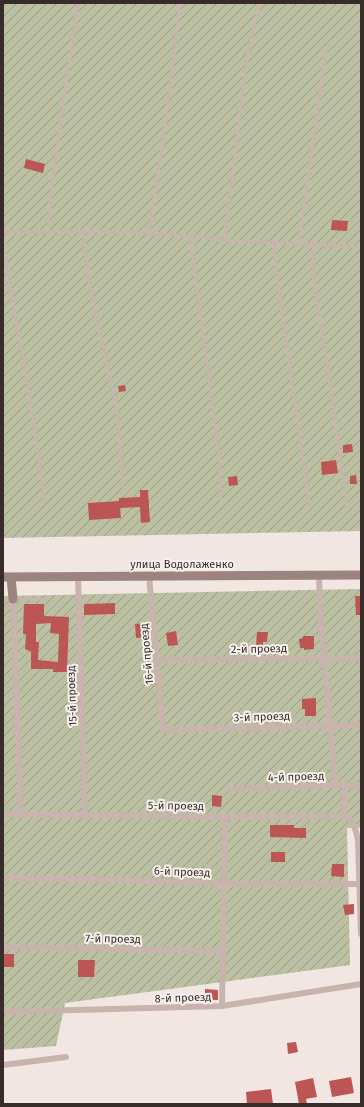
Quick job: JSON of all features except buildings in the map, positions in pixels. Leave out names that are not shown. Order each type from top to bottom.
[{"type":"main road","name":"улица Водолаженко","points":[[7,577],[361,575]]},
{"type":"main road","points":[[7,577],[13,603]]},
{"type":"street","points":[[320,575],[324,658],[335,785]]},
{"type":"street","name":"16-й проезд","points":[[149,576],[158,660],[163,730]]},
{"type":"street","name":"15-й проезд","points":[[78,577],[85,815]]},
{"type":"street","points":[[13,603],[22,815]]},
{"type":"street","name":"2-й проезд","points":[[158,660],[361,658]]},
{"type":"street","name":"3-й проезд","points":[[163,730],[361,725]]},
{"type":"street","name":"4-й проезд","points":[[231,789],[335,785],[361,786]]},
{"type":"street","points":[[345,786],[347,817],[355,827],[358,840],[361,934]]},
{"type":"street","name":"5-й проезд","points":[[3,814],[347,817]]},
{"type":"street","points":[[222,1006],[225,817]]},
{"type":"street","name":"6-й проезд","points":[[3,878],[89,879],[224,884],[360,884]]},
{"type":"street","name":"7-й проезд","points":[[3,947],[222,951]]},
{"type":"street","name":"8-й проезд","points":[[3,1012],[222,1006],[361,984]]},
{"type":"street","points":[[3,1066],[66,1057]]},
{"type":"lane","points":[[48,231],[52,182],[78,3]]},
{"type":"lane","points":[[149,233],[166,119],[180,3]]},
{"type":"lane","points":[[224,240],[248,51],[259,7]]},
{"type":"lane","points":[[299,244],[325,55],[330,44]]},
{"type":"lane","points":[[83,231],[90,287],[117,410],[123,486]]},
{"type":"lane","points":[[3,232],[83,231],[149,233],[224,240],[361,247]]},
{"type":"lane","points":[[190,236],[219,455],[222,499]]},
{"type":"lane","points":[[273,243],[285,344],[300,434],[309,508]]},
{"type":"lane","points":[[3,244],[19,344],[39,450],[44,502]]},
{"type":"lane","points":[[313,244],[314,286],[324,342],[347,506]]},
{"type":"lane","points":[[3,607],[13,603],[41,599]]},
{"type":"green space","points":[[3,3],[361,3],[361,531],[3,538]]},
{"type":"green space","points":[[361,589],[361,828],[347,828],[350,965],[65,1003],[56,1046],[3,1050],[3,596]]}]
